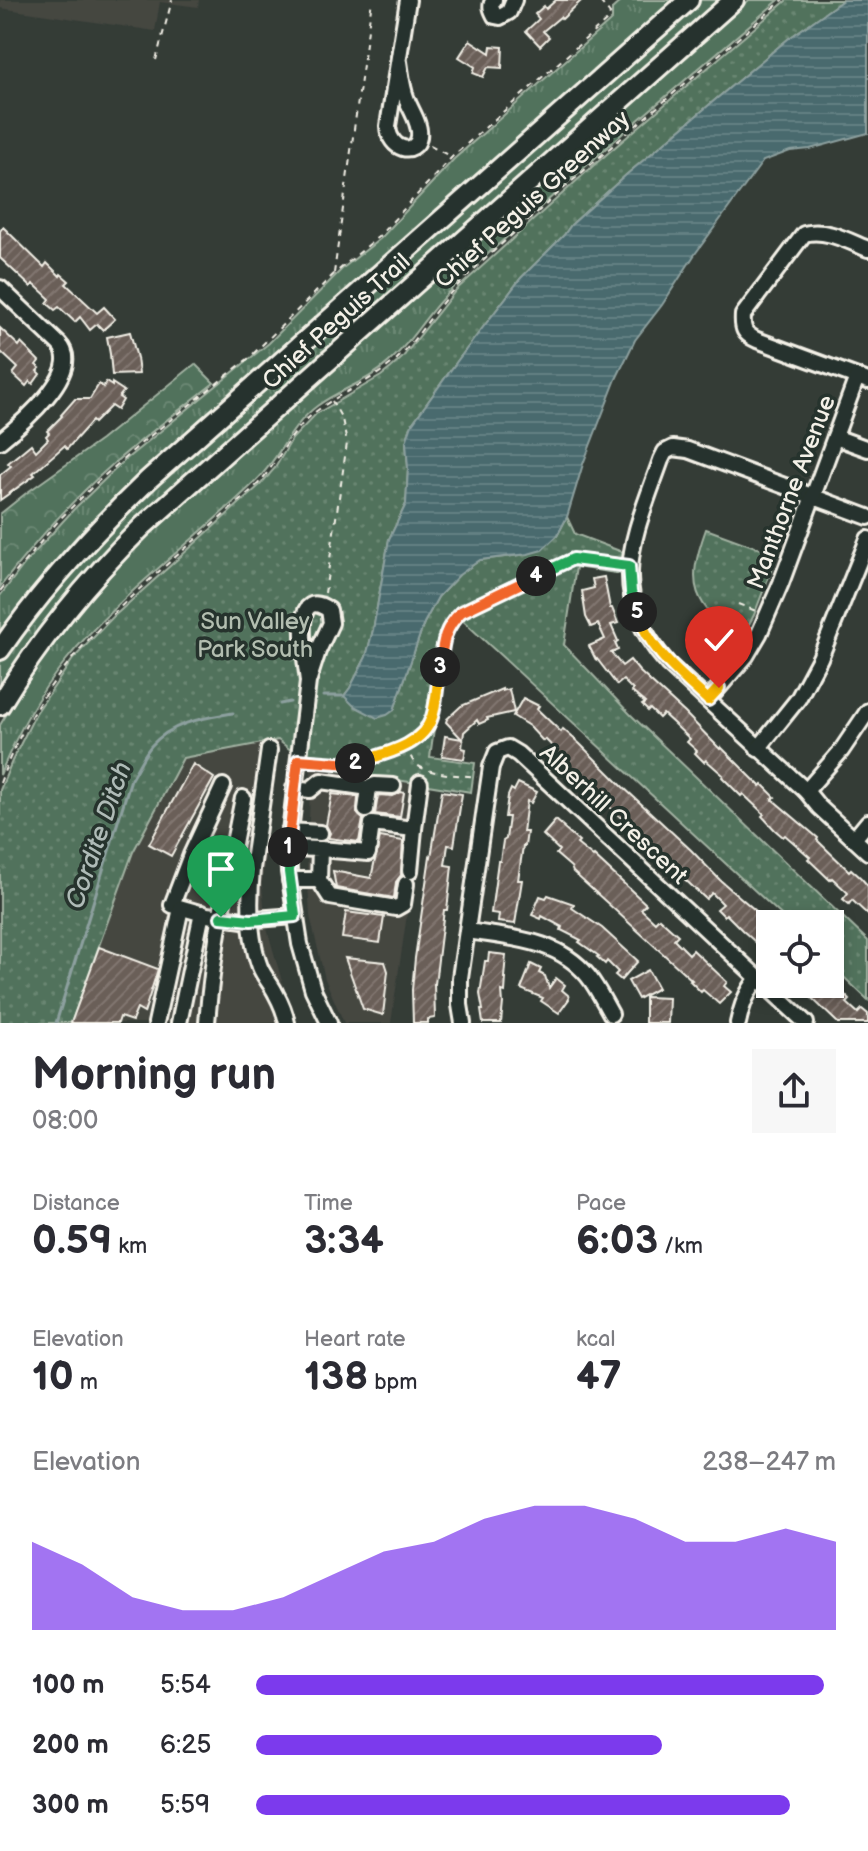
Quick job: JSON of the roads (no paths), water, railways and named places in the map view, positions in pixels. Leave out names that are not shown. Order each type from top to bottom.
[{"type":"main road","name":"Chief Peguis Trail","points":[[0,650],[40,594],[91,536],[139,489],[689,0]]},
{"type":"main road","name":"Chief Peguis Trail","points":[[0,705],[68,607],[143,526],[734,0]]},
{"type":"street","points":[[399,62],[406,98],[418,126],[418,141],[405,148],[394,144],[388,134],[408,0]]},
{"type":"street","points":[[494,0],[492,11],[500,17],[509,12],[514,0]]},
{"type":"street","points":[[863,379],[747,336],[742,328],[743,315],[804,234],[815,231],[868,249]]},
{"type":"street","points":[[0,288],[64,349],[66,356],[63,371],[43,402],[0,441]]},
{"type":"street","name":"Manthorne Avenue","points":[[708,700],[746,656],[759,634],[835,437],[863,379]]},
{"type":"street","points":[[835,437],[868,449]]},
{"type":"street","points":[[868,517],[688,450],[673,448],[665,452],[661,460],[634,540],[629,566],[631,592],[652,646],[868,852]]},
{"type":"street","points":[[758,749],[798,699],[820,658],[868,539]]},
{"type":"street","points":[[308,682],[302,635],[303,616],[313,606],[323,606],[329,610],[331,623],[308,682],[288,848],[295,916],[309,975],[329,1023]]},
{"type":"street","points":[[806,791],[841,751],[868,711]]},
{"type":"street","name":"Alberhill Crescent","points":[[463,1023],[460,978],[493,759],[497,752],[508,748],[756,976]]},
{"type":"street","points":[[269,750],[250,886],[251,920],[260,969],[277,995],[287,1023]]},
{"type":"street","points":[[294,788],[310,790],[321,781],[369,788],[375,785],[393,786]]},
{"type":"street","points":[[320,849],[319,880],[330,897],[396,908],[403,904],[420,783]]},
{"type":"street","points":[[223,786],[172,905],[221,917],[251,920],[295,916]]},
{"type":"street","points":[[366,810],[369,788]]},
{"type":"street","points":[[207,1023],[221,917],[243,798]]},
{"type":"street","points":[[854,839],[868,822]]},
{"type":"street","points":[[288,848],[368,853],[372,824],[414,829]]},
{"type":"street","points":[[289,831],[320,833]]},
{"type":"street","points":[[290,880],[319,880]]},
{"type":"street","points":[[156,1023],[181,908]]},
{"type":"street","points":[[179,1023],[202,913]]},
{"type":"street","points":[[468,931],[549,946],[589,976],[611,1014]]},
{"type":"street","points":[[738,1023],[743,1001],[756,981]]},
{"type":"street","name":"Alberhill Crescent","points":[[779,998],[806,1023]]},
{"type":"water","points":[[843,0],[868,0],[868,133],[810,149],[790,151],[763,161],[635,340],[616,379],[583,464],[567,517],[557,536],[542,550],[480,560],[459,575],[438,597],[424,623],[394,710],[377,718],[354,706],[344,696],[366,657],[389,539],[406,504],[406,442],[412,424],[521,278],[571,225],[788,39]]},
{"type":"waterway","name":"Cordite Ditch","points":[[323,696],[344,696]]},
{"type":"waterway","name":"Cordite Ditch","points":[[280,704],[290,702]]},
{"type":"waterway","name":"Cordite Ditch","points":[[56,1023],[131,779],[140,762],[151,746],[168,731],[189,722],[233,713]]},
{"type":"park label","name":"Sun Valley Park South","points":[[255,635]]}]
